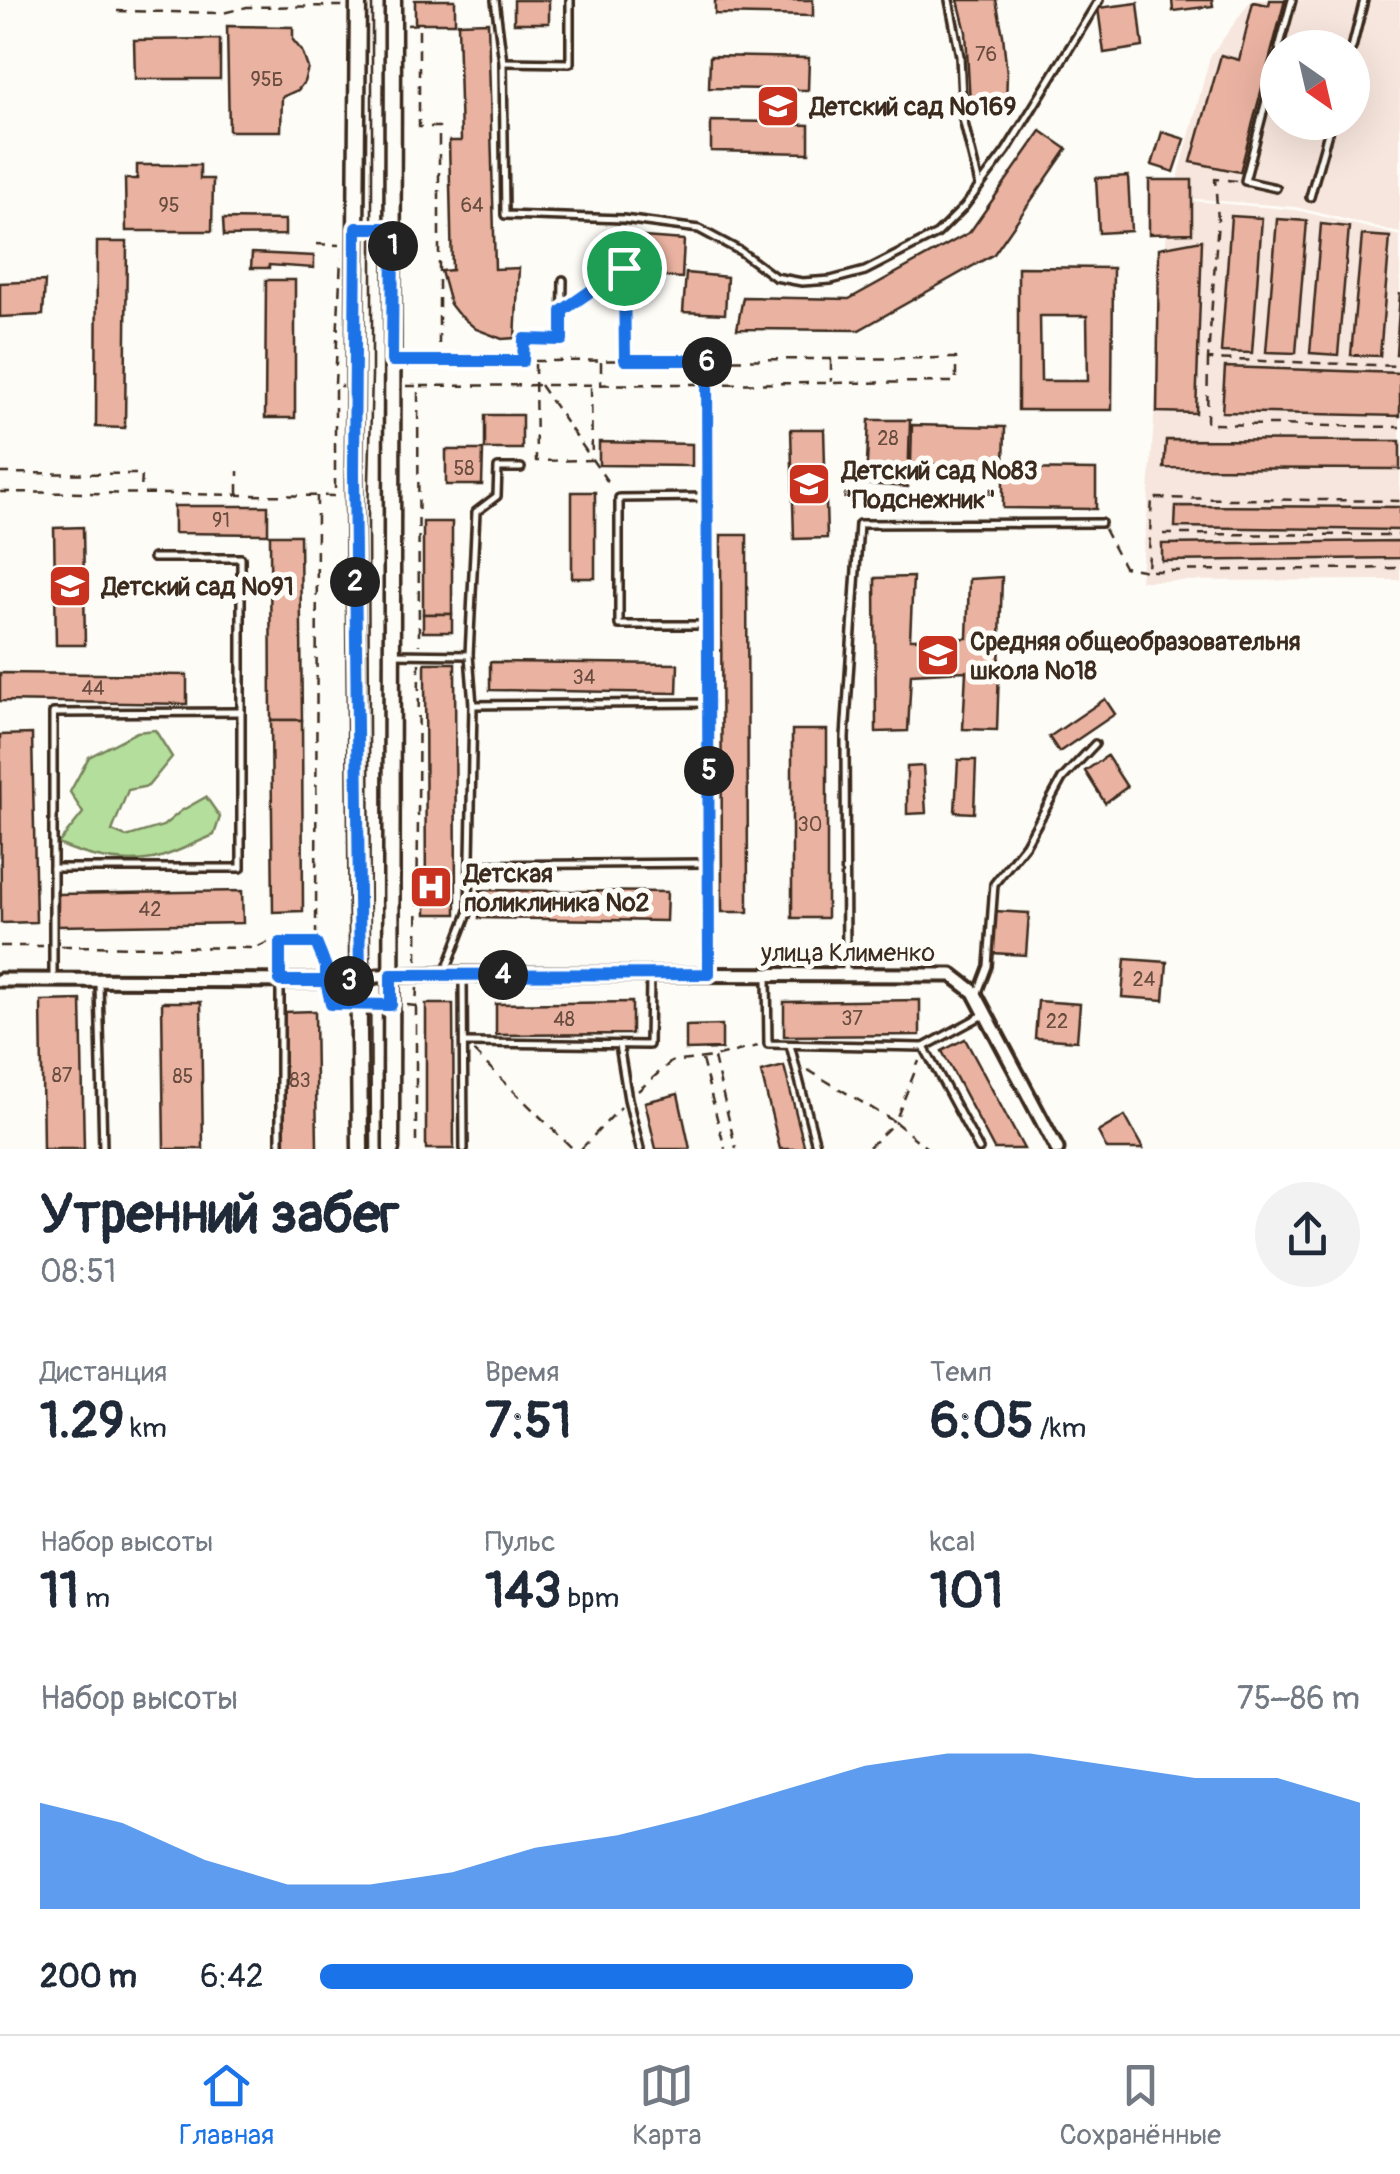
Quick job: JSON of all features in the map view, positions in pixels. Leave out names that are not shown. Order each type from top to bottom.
[{"type":"street","points":[[358,0],[354,472],[360,1149]]},
{"type":"street","points":[[391,1149],[393,0]]},
{"type":"street","name":"улица Клименко","points":[[0,980],[360,981],[417,974],[952,975],[976,996]]},
{"type":"street","points":[[976,996],[1057,1149]]},
{"type":"lane","points":[[495,0],[503,62],[504,215],[624,219],[699,230],[740,252],[774,277],[802,282],[866,271],[937,234],[964,207],[1006,151],[1098,0]]},
{"type":"lane","points":[[503,62],[570,63],[570,0]]},
{"type":"lane","points":[[949,0],[960,56],[964,119],[980,186]]},
{"type":"lane","points":[[1284,30],[1292,0]]},
{"type":"lane","points":[[1356,30],[1364,0]]},
{"type":"lane","points":[[1260,120],[1244,181],[1276,188]]},
{"type":"lane","points":[[1310,197],[1326,140]]},
{"type":"lane","points":[[392,361],[523,361],[524,339],[562,340],[563,280]]},
{"type":"lane","points":[[444,974],[469,911],[473,706],[469,654],[476,512],[497,496],[498,468],[520,468]]},
{"type":"lane","points":[[707,625],[619,625],[619,498],[707,497],[709,974]]},
{"type":"lane","points":[[846,976],[845,737],[859,524],[1101,523]]},
{"type":"lane","points":[[53,868],[241,868],[241,558],[153,558]]},
{"type":"lane","points":[[392,654],[469,654]]},
{"type":"lane","points":[[473,706],[708,702]]},
{"type":"lane","points":[[52,980],[53,712],[241,712]]},
{"type":"lane","points":[[976,996],[988,966],[994,884],[1026,844],[1062,779],[1095,744]]},
{"type":"lane","points":[[471,866],[709,862]]},
{"type":"lane","points":[[280,943],[280,1149]]},
{"type":"lane","points":[[464,1043],[649,1045],[650,974]]},
{"type":"lane","points":[[766,974],[768,1044],[924,1047],[986,1013]]},
{"type":"lane","points":[[463,975],[464,1149]]},
{"type":"lane","points":[[100,980],[103,1149]]},
{"type":"lane","points":[[790,1044],[817,1149]]},
{"type":"lane","points":[[619,1045],[640,1149]]},
{"type":"lane","points":[[924,1047],[979,1149]]},
{"type":"path","points":[[1244,181],[1215,180],[1218,220],[1207,424],[1400,427]]},
{"type":"path","points":[[624,219],[625,360]]},
{"type":"path","points":[[316,244],[341,245]]},
{"type":"path","points":[[562,311],[624,268]]},
{"type":"path","points":[[418,386],[956,382],[956,358],[523,361]]},
{"type":"path","points":[[830,359],[830,383]]},
{"type":"path","points":[[1208,359],[1400,366]]},
{"type":"path","points":[[601,360],[601,385]]},
{"type":"path","points":[[707,360],[707,497]]},
{"type":"path","points":[[534,361],[536,460],[592,460]]},
{"type":"path","points":[[537,385],[619,498]]},
{"type":"path","points":[[592,385],[592,460]]},
{"type":"path","points":[[238,471],[238,495]]},
{"type":"path","points":[[0,473],[142,474],[141,494]]},
{"type":"path","points":[[0,492],[335,496]]},
{"type":"path","points":[[317,496],[316,943],[326,967],[331,1004],[360,1004]]},
{"type":"path","points":[[1148,571],[1152,498],[1400,501]]},
{"type":"path","points":[[1101,523],[1124,568],[1400,568]]},
{"type":"path","points":[[1163,534],[1400,535]]},
{"type":"path","points":[[0,946],[256,948],[266,942],[316,943]]},
{"type":"path","points":[[416,1149],[417,974]]},
{"type":"path","points":[[391,1005],[416,1006]]},
{"type":"path","points":[[464,1043],[573,1149]]},
{"type":"path","points":[[581,1149],[672,1062],[768,1044]]},
{"type":"path","points":[[869,1147],[895,1122],[924,1047]]},
{"type":"path","points":[[714,1056],[736,1149]]},
{"type":"path","points":[[702,1058],[725,1149]]},
{"type":"path","points":[[794,1061],[895,1122],[928,1149]]},
{"type":"shaded area","points":[[1251,0],[1400,0],[1400,233],[1296,207],[1173,197],[1210,57]]},
{"type":"shaded area","points":[[1169,199],[1296,210],[1400,236],[1400,580],[1140,581]]},
{"type":"green space","points":[[155,730],[172,757],[148,786],[128,790],[112,831],[126,837],[163,826],[206,797],[220,817],[214,835],[168,855],[140,861],[104,859],[58,844],[83,813],[70,792],[89,757],[137,732]]},
{"type":"building","points":[[415,0],[455,0],[455,23],[415,23]]},
{"type":"building","points":[[514,0],[549,0],[549,23],[514,23]]},
{"type":"building","points":[[715,0],[813,0],[813,16],[715,14]]},
{"type":"building","points":[[958,0],[996,0],[1007,74],[1006,104],[970,104],[966,32]]},
{"type":"building","points":[[1172,0],[1212,0],[1213,6],[1173,11]]},
{"type":"building","points":[[1270,0],[1285,0],[1277,30],[1260,30],[1260,96],[1240,172],[1191,162],[1221,55],[1239,60],[1253,2],[1269,5]]},
{"type":"building","points":[[1138,3],[1143,47],[1104,53],[1098,8]]},
{"type":"building","points":[[488,22],[495,269],[519,268],[515,338],[502,339],[476,329],[457,313],[450,304],[441,271],[452,270],[449,141],[461,141],[458,23]]},
{"type":"building","points":[[227,26],[293,27],[293,40],[308,68],[298,90],[282,97],[281,131],[229,131]]},
{"type":"building","points":[[220,39],[220,79],[135,79],[134,40]]},
{"type":"building","name":"Детский сад №169","points":[[710,56],[809,58],[808,90],[783,90],[782,124],[809,125],[809,153],[711,151],[711,121],[773,122],[773,89],[709,88]]},
{"type":"building","points":[[1041,131],[1067,149],[994,254],[859,330],[737,329],[743,297],[849,299],[970,232]]},
{"type":"building","points":[[1162,132],[1185,139],[1174,172],[1152,165]]},
{"type":"building","points":[[137,165],[200,165],[200,179],[213,179],[212,231],[126,231],[125,179],[137,179]]},
{"type":"building","points":[[1128,176],[1131,231],[1099,233],[1096,178]]},
{"type":"building","points":[[1149,180],[1192,180],[1192,233],[1149,234]]},
{"type":"building","points":[[1231,216],[1262,218],[1252,353],[1221,352]]},
{"type":"building","points":[[223,219],[285,220],[285,235],[224,236]]},
{"type":"building","points":[[1277,219],[1307,221],[1296,353],[1266,352]]},
{"type":"building","points":[[1321,224],[1349,227],[1338,355],[1310,353]]},
{"type":"building","points":[[1362,235],[1390,237],[1380,356],[1351,355]]},
{"type":"building","points":[[643,237],[684,240],[682,278],[640,275]]},
{"type":"building","points":[[1202,240],[1196,413],[1157,412],[1159,248]]},
{"type":"building","points":[[97,242],[127,242],[125,428],[96,427]]},
{"type":"building","points":[[252,253],[314,256],[314,268],[251,268]]},
{"type":"building","points":[[1018,267],[1113,268],[1112,410],[1018,410]],"holes":[[[1040,316],[1087,316],[1088,381],[1041,381]]]},
{"type":"building","points":[[686,273],[727,277],[725,314],[683,312]]},
{"type":"building","points":[[266,280],[295,280],[295,418],[265,418]]},
{"type":"building","points":[[45,281],[43,315],[0,317],[0,283]]},
{"type":"building","points":[[1400,293],[1400,354],[1396,354]]},
{"type":"building","points":[[1225,367],[1400,373],[1400,416],[1222,412]]},
{"type":"building","points":[[485,415],[522,415],[522,449],[485,449]]},
{"type":"building","points":[[869,420],[910,420],[908,487],[866,484]]},
{"type":"building","points":[[912,425],[1005,427],[1004,466],[911,464]]},
{"type":"building","name":"Детский сад №83 \"Подснежник\"","points":[[791,429],[824,429],[827,538],[794,539]]},
{"type":"building","points":[[1166,440],[1400,441],[1400,469],[1164,468]]},
{"type":"building","points":[[599,442],[692,444],[692,466],[599,465]]},
{"type":"building","points":[[446,450],[483,450],[482,485],[446,485]]},
{"type":"building","points":[[1003,469],[1096,470],[1096,509],[1003,508]]},
{"type":"building","points":[[572,492],[595,492],[595,578],[572,578]]},
{"type":"building","points":[[174,506],[268,506],[268,534],[174,533]]},
{"type":"building","points":[[1176,506],[1400,507],[1400,530],[1175,527]]},
{"type":"building","points":[[423,522],[452,522],[452,614],[423,614]]},
{"type":"building","name":"Детский сад №91","points":[[83,527],[85,645],[56,645],[54,528]]},
{"type":"building","points":[[270,535],[300,535],[302,720],[271,720]]},
{"type":"building","points":[[721,535],[747,535],[748,912],[722,912]]},
{"type":"building","points":[[1400,541],[1400,558],[1162,561],[1162,544]]},
{"type":"building","name":"Средняя общеобразовательня школа №18","points":[[913,577],[910,639],[967,638],[969,579],[1002,577],[997,730],[963,729],[966,671],[911,674],[908,731],[876,732],[875,578]]},
{"type":"building","points":[[423,614],[452,614],[452,632],[423,632]]},
{"type":"building","points":[[490,662],[678,664],[677,693],[490,690]]},
{"type":"building","points":[[425,663],[455,663],[456,914],[426,914]]},
{"type":"building","points":[[0,673],[187,675],[187,704],[0,701]]},
{"type":"building","points":[[1105,699],[1115,714],[1059,752],[1049,737]]},
{"type":"building","points":[[271,720],[302,720],[303,911],[273,912]]},
{"type":"building","points":[[792,730],[827,730],[827,918],[792,918]]},
{"type":"building","points":[[32,734],[36,922],[1,923],[0,735]]},
{"type":"building","points":[[1107,756],[1127,787],[1105,803],[1085,771]]},
{"type":"building","points":[[958,760],[976,760],[974,813],[955,812]]},
{"type":"building","points":[[923,766],[926,813],[907,814],[907,767]]},
{"type":"building","points":[[480,890],[667,892],[666,921],[479,918]]},
{"type":"building","points":[[242,891],[243,923],[58,926],[58,894]]},
{"type":"building","points":[[994,911],[1029,913],[1026,955],[992,953]]},
{"type":"building","points":[[1125,959],[1167,962],[1164,1000],[1122,997]]},
{"type":"building","points":[[81,1000],[84,1149],[43,1149],[41,1001]]},
{"type":"building","points":[[920,1000],[920,1035],[784,1036],[784,1002]]},
{"type":"building","points":[[1038,1001],[1080,1004],[1077,1041],[1035,1038]]},
{"type":"building","points":[[162,1002],[201,1002],[203,1149],[164,1149]]},
{"type":"building","points":[[632,1002],[632,1034],[496,1035],[496,1004]]},
{"type":"building","points":[[426,1004],[453,1004],[454,1149],[426,1149]]},
{"type":"building","points":[[315,1011],[317,1149],[285,1149],[283,1012]]},
{"type":"building","points":[[722,1025],[722,1049],[686,1050],[686,1026]]},
{"type":"building","points":[[965,1039],[1024,1149],[994,1149],[942,1051]]},
{"type":"building","points":[[784,1066],[805,1149],[780,1149],[761,1072]]},
{"type":"building","points":[[678,1094],[690,1149],[656,1149],[645,1102]]},
{"type":"building","points":[[1125,1116],[1143,1149],[1107,1149],[1098,1132]]},
{"type":"tram line","points":[[371,1149],[368,516],[372,0]]},
{"type":"place","name":"Детский сад №169","points":[[778,106]]},
{"type":"place","name":"Детский сад №83 \"Подснежник\"","points":[[809,484]]},
{"type":"place","name":"Детский сад №91","points":[[70,586]]},
{"type":"place","name":"Средняя общеобразовательня школа №18","points":[[938,655]]},
{"type":"place","name":"Детская поликлиника №2","points":[[431,887]]},
{"type":"route","points":[[624,268],[562,311],[562,340],[524,339],[523,361],[392,361],[393,228],[356,228],[354,472],[360,981],[326,981],[326,967],[316,943],[280,943],[280,981],[326,981],[331,1004],[391,1005],[391,975],[709,974],[707,360],[625,360],[624,268]]}]
